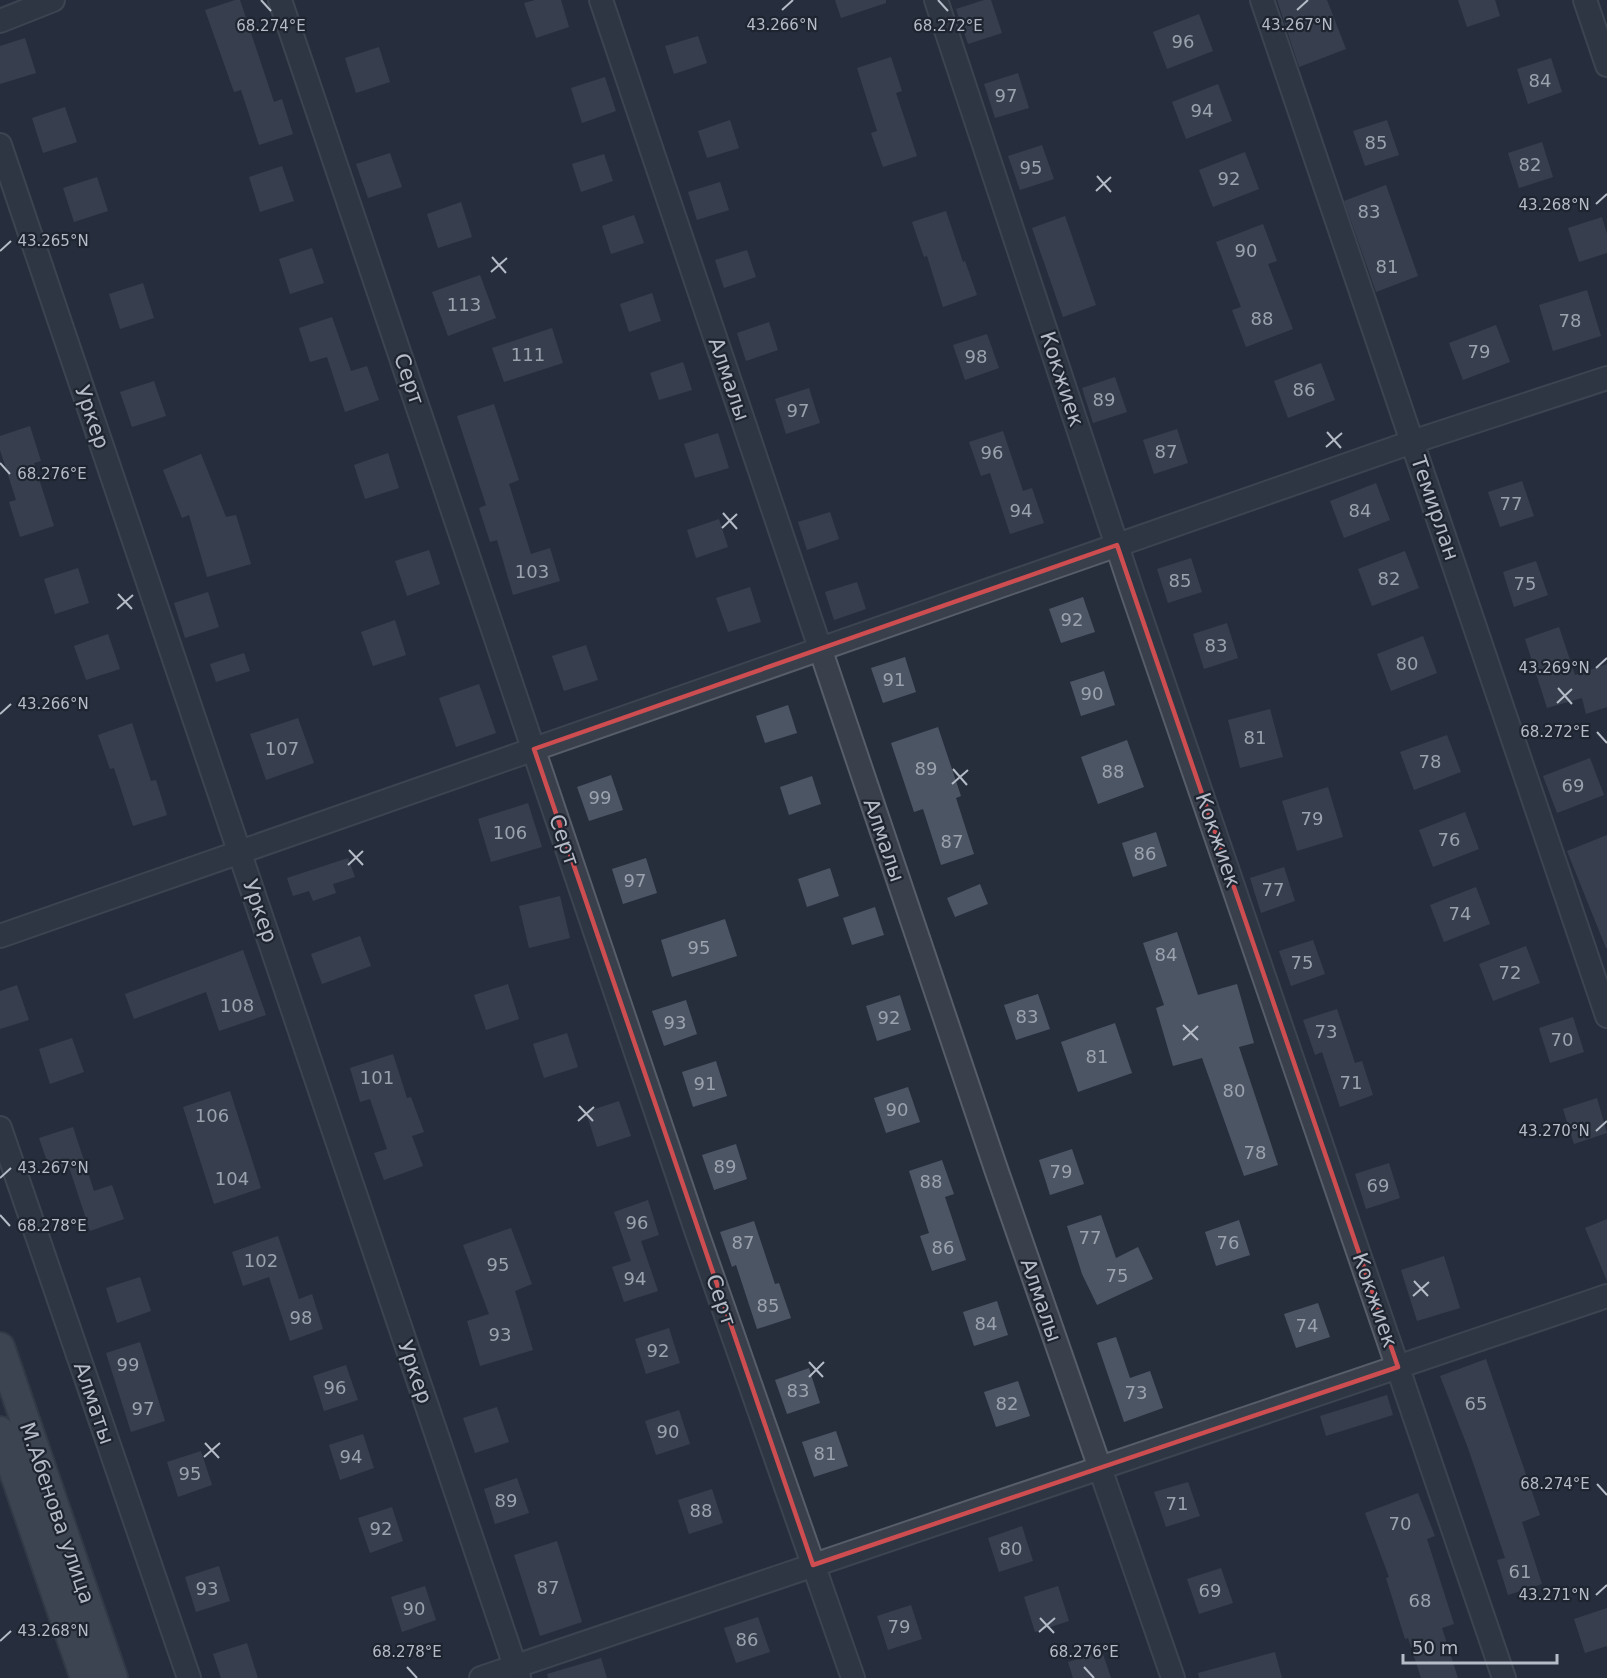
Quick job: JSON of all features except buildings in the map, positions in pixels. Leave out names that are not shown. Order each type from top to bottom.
[{"type":"main road","name":"М.Абенова улица","points":[[0,1347],[113,1678]]},
{"type":"main road","name":"М.Абенова улица","points":[[0,1431],[5,1464],[85,1678]]},
{"type":"street","points":[[0,21],[53,0]]},
{"type":"street","name":"Серт","points":[[280,0],[696,1230],[853,1678]]},
{"type":"street","name":"Алмалы","points":[[601,0],[1099,1469],[1173,1678]]},
{"type":"street","name":"Кокжиек","points":[[936,0],[1117,545],[1504,1678]]},
{"type":"street","name":"Темирлан","points":[[1262,0],[1607,1016]]},
{"type":"street","points":[[1585,0],[1607,65]]},
{"type":"street","name":"Уркер","points":[[0,145],[517,1672]]},
{"type":"street","points":[[0,936],[1412,442],[1607,378]]},
{"type":"street","name":"Алматы","points":[[0,1128],[189,1678]]},
{"type":"street","points":[[481,1678],[517,1672],[813,1566],[1607,1296]]},
{"type":"highlighted area","points":[[1117,545],[1398,1367],[813,1565],[534,749]]}]
